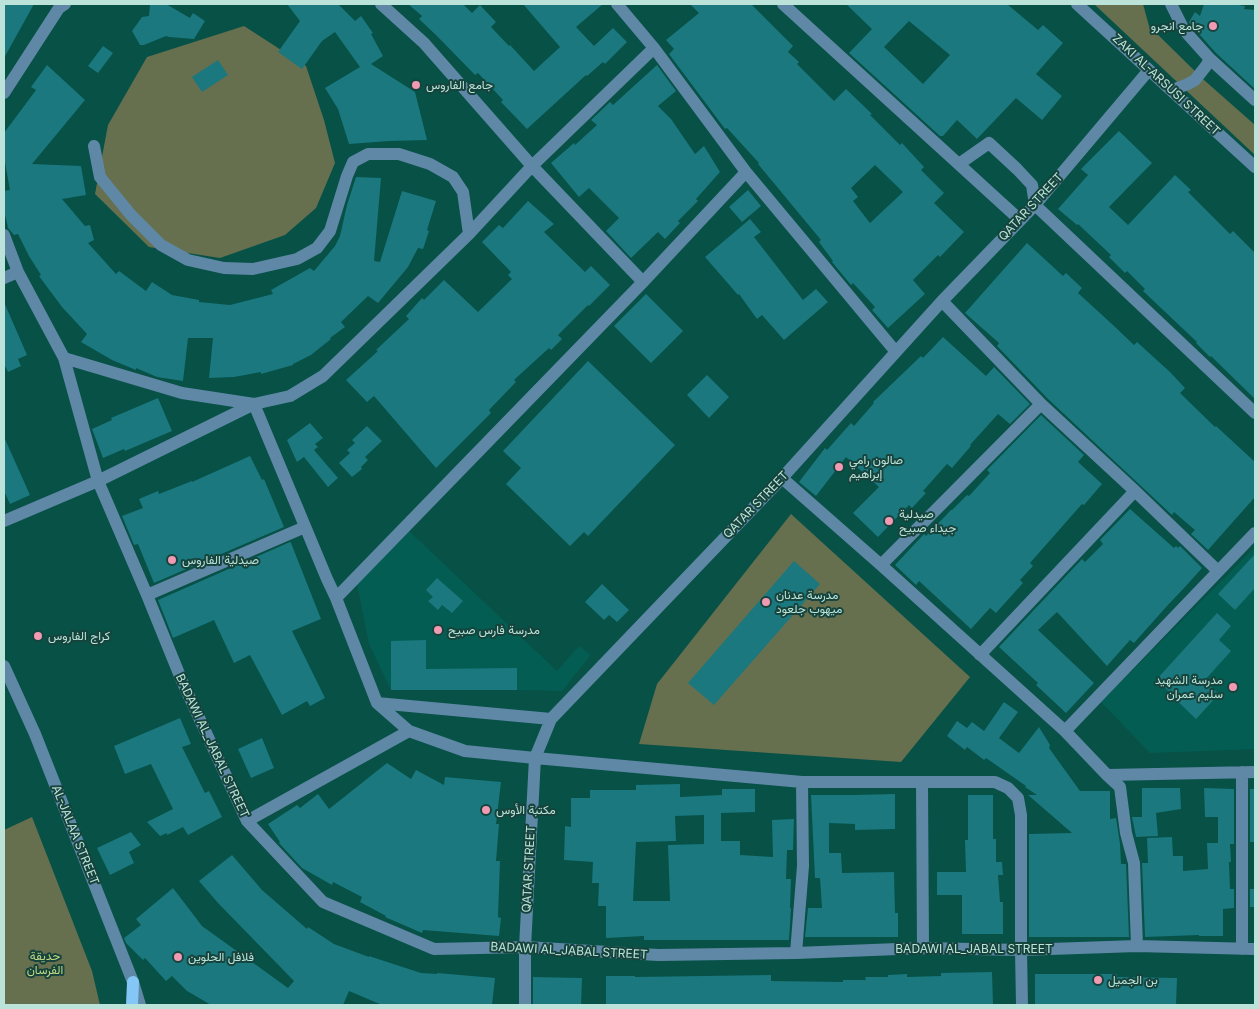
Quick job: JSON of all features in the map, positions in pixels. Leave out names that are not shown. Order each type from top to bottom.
[{"type":"main road","points":[[132,1005],[133,982]]},
{"type":"street","points":[[4,93],[59,8],[65,4]]},
{"type":"street","points":[[381,4],[424,43],[532,166],[643,282]]},
{"type":"street","points":[[617,4],[654,48],[746,172],[896,352]]},
{"type":"street","points":[[783,4],[1020,220]]},
{"type":"street","name":"ZAKI AL-ARSUSI STREET","points":[[1077,4],[1255,167]]},
{"type":"street","points":[[1171,4],[1184,30],[1210,59],[1255,100]]},
{"type":"street","points":[[4,521],[98,481],[254,404],[290,396],[323,376],[469,234],[532,166],[654,48]]},
{"type":"street","points":[[1172,90],[1195,80],[1210,59]]},
{"type":"street","name":"QATAR STREET","points":[[525,1005],[535,758],[551,719],[782,478],[942,301],[1035,205],[1149,70]]},
{"type":"street","points":[[959,164],[989,143],[1017,168],[1032,185],[1035,205],[1255,413]]},
{"type":"street","points":[[94,146],[100,177],[124,208],[161,245],[188,260],[224,268],[253,269],[297,259],[317,248],[330,231],[353,162],[368,154],[399,154],[430,164],[453,177],[463,192],[469,234]]},
{"type":"street","points":[[336,598],[643,282],[746,172]]},
{"type":"street","name":"BADAWI AL_JABAL STREET","points":[[4,234],[18,272],[64,358],[98,481],[182,681],[246,821],[323,902],[434,949],[526,947],[658,955],[796,953],[923,948],[1021,950],[1137,946],[1255,948]]},
{"type":"street","points":[[4,278],[18,272]]},
{"type":"street","points":[[942,301],[1041,404],[1218,571]]},
{"type":"street","points":[[64,358],[182,393],[254,404]]},
{"type":"street","points":[[254,404],[336,598],[377,703],[409,731],[465,751],[535,758],[802,782],[995,782],[1008,788],[1018,798],[1021,816],[1022,1005]]},
{"type":"street","points":[[881,564],[1041,404]]},
{"type":"street","points":[[782,478],[881,564],[1065,731],[1120,787],[1126,833],[1134,863],[1137,946]]},
{"type":"street","points":[[980,655],[1135,491]]},
{"type":"street","points":[[147,595],[305,527]]},
{"type":"street","points":[[1065,731],[1255,533]]},
{"type":"street","name":"AL-JALAA STREET","points":[[4,666],[35,734],[133,982],[140,1005]]},
{"type":"street","points":[[377,703],[551,719]]},
{"type":"street","points":[[246,821],[409,731]]},
{"type":"street","points":[[1242,772],[1242,949]]},
{"type":"street","points":[[1107,775],[1255,772]]},
{"type":"street","points":[[796,953],[803,866],[802,782]]},
{"type":"street","points":[[922,782],[923,948]]},
{"type":"shaded area","points":[[408,530],[557,671],[579,646],[591,655],[562,691],[391,690],[369,644],[357,584]]},
{"type":"shaded area","points":[[1255,547],[1255,749],[1150,753],[1101,702]]},
{"type":"green space","points":[[1094,4],[1143,4],[1149,26],[1204,80],[1255,125],[1255,155]]},
{"type":"green space","points":[[244,26],[306,66],[324,120],[335,163],[316,208],[285,235],[220,258],[149,247],[95,194],[108,125],[147,57]]},
{"type":"green space","points":[[791,514],[970,677],[901,762],[639,744],[657,684]]},
{"type":"green space","name":"حديقة الفرسان","points":[[32,817],[92,971],[100,1005],[4,1005],[4,830]]},
{"type":"building","points":[[4,4],[34,4],[4,58]]},
{"type":"building","points":[[150,4],[166,4],[190,18],[193,13],[205,21],[194,39],[166,36],[140,45],[132,31],[142,17],[149,16]]},
{"type":"building","points":[[287,4],[338,4],[355,21],[361,16],[373,33],[371,34],[383,56],[371,64],[415,92],[427,140],[349,144],[338,109],[325,88],[360,67],[335,32],[322,41],[302,69],[278,52],[300,21]]},
{"type":"building","points":[[408,4],[463,4],[472,13],[480,5],[496,22],[491,27],[534,71],[560,47],[523,4],[603,4],[576,27],[594,46],[613,28],[627,42],[605,64],[603,62],[586,75],[527,129],[501,102],[503,100],[478,73],[475,75],[419,19],[422,16]]},
{"type":"building","points":[[690,4],[751,4],[793,46],[788,52],[799,62],[797,64],[834,101],[846,89],[900,145],[902,143],[924,167],[921,170],[944,193],[934,203],[964,232],[940,257],[938,255],[913,280],[925,294],[888,328],[872,310],[875,307],[853,283],[851,285],[832,262],[819,242],[821,240],[759,163],[727,128],[725,129],[669,54],[674,49],[666,40],[699,13]],"holes":[[[875,165],[903,192],[870,223],[853,201],[858,197],[851,188]]]},
{"type":"building","points":[[846,4],[1007,4],[1038,30],[1043,25],[1063,43],[1036,74],[1062,96],[1042,120],[1016,98],[977,139],[957,120],[943,136],[940,136],[849,53],[872,29]],"holes":[[[909,21],[950,55],[923,84],[884,47]]]},
{"type":"building","points":[[1204,4],[1232,4],[1245,6],[1244,9],[1255,10],[1255,89],[1216,53],[1189,22],[1195,12],[1200,16]]},
{"type":"building","points":[[103,46],[113,53],[98,73],[88,66]]},
{"type":"building","points":[[218,60],[228,75],[202,92],[192,77]]},
{"type":"building","points":[[47,65],[85,100],[32,164],[81,166],[86,195],[62,199],[85,226],[90,225],[94,240],[88,243],[116,274],[119,271],[146,291],[152,282],[172,295],[199,300],[199,302],[230,305],[273,294],[271,290],[310,268],[314,271],[335,246],[340,236],[356,177],[381,178],[374,261],[380,262],[402,191],[436,201],[423,249],[418,248],[408,267],[378,303],[368,296],[341,322],[345,327],[311,355],[293,365],[261,374],[261,372],[234,377],[209,378],[213,338],[188,338],[183,381],[157,377],[112,360],[81,342],[87,334],[62,307],[39,276],[41,275],[18,234],[14,235],[8,228],[4,210],[4,191],[10,190],[4,157],[4,133],[36,90],[31,87]]},
{"type":"building","points":[[657,65],[676,91],[658,106],[671,119],[695,154],[704,146],[720,172],[665,239],[658,232],[631,258],[606,231],[619,218],[589,188],[579,197],[551,163],[597,125],[591,120],[610,102],[613,105]]},
{"type":"building","points":[[1119,131],[1152,163],[1109,207],[1128,225],[1175,175],[1191,190],[1188,192],[1230,234],[1233,231],[1255,253],[1255,399],[1143,291],[1145,289],[1127,271],[1125,273],[1109,257],[1111,255],[1078,224],[1058,209],[1088,175],[1081,169]]},
{"type":"building","points":[[748,190],[761,206],[742,222],[729,207]]},
{"type":"building","points":[[528,201],[554,224],[544,232],[585,272],[591,266],[610,285],[558,335],[562,339],[551,350],[549,348],[514,380],[516,382],[489,410],[491,413],[436,468],[374,396],[367,402],[346,380],[409,319],[406,316],[422,298],[424,300],[444,280],[478,312],[512,279],[508,275],[511,272],[482,242],[499,225],[503,228]]},
{"type":"building","points":[[750,219],[761,232],[754,237],[803,300],[816,289],[828,302],[784,340],[762,315],[757,319],[739,294],[705,257]]},
{"type":"building","points":[[1027,243],[1063,276],[1066,273],[1082,288],[1078,293],[1134,345],[1137,342],[1170,372],[1185,388],[1180,393],[1255,462],[1255,497],[1208,550],[1191,534],[1195,530],[1174,512],[1172,515],[1047,398],[997,346],[999,343],[965,313]]},
{"type":"building","points":[[646,294],[683,331],[651,363],[614,326]]},
{"type":"building","points":[[4,302],[27,355],[18,359],[21,366],[8,372],[4,364]]},
{"type":"building","points":[[943,337],[986,376],[994,367],[1030,404],[1010,424],[998,414],[952,468],[947,464],[923,491],[926,493],[912,508],[909,505],[878,537],[853,513],[879,487],[846,457],[816,496],[799,482],[825,448],[827,450],[851,423],[854,426],[873,402],[921,356],[923,358]]},
{"type":"building","points":[[588,361],[675,445],[588,536],[584,532],[570,546],[506,484],[521,468],[503,451]]},
{"type":"building","points":[[707,375],[729,397],[709,418],[687,395]]},
{"type":"building","points":[[158,398],[172,431],[103,458],[92,429],[112,420],[111,418]]},
{"type":"building","points":[[1041,415],[1084,455],[1078,462],[1102,484],[1030,563],[1033,566],[1020,580],[1023,583],[996,613],[990,608],[971,629],[919,581],[916,585],[895,565],[924,534],[926,536],[967,495],[969,496],[990,473],[987,470]]},
{"type":"building","points":[[310,423],[323,438],[315,444],[318,447],[314,450],[338,478],[328,487],[304,457],[297,462],[287,440]]},
{"type":"building","points":[[367,426],[382,441],[365,457],[368,460],[361,467],[362,469],[352,477],[339,463],[350,453],[347,450],[355,443],[352,440]]},
{"type":"building","points":[[4,437],[30,495],[10,504],[4,491]]},
{"type":"building","points":[[250,456],[262,480],[264,479],[284,527],[154,583],[138,544],[134,545],[122,516],[143,508],[139,499],[158,491],[159,494],[192,482]]},
{"type":"building","points":[[1130,509],[1174,548],[1180,546],[1202,568],[1134,643],[1130,640],[1107,666],[1057,612],[1038,630],[1094,683],[1066,713],[1036,685],[1038,683],[999,647],[1082,559],[1085,562],[1103,544],[1100,540]]},
{"type":"building","points":[[290,542],[321,619],[292,631],[325,698],[310,706],[307,701],[282,715],[250,655],[234,663],[214,620],[173,638],[158,600]]},
{"type":"building","points":[[1255,554],[1255,588],[1235,610],[1218,594]]},
{"type":"building","points":[[794,561],[820,584],[714,705],[688,683]]},
{"type":"building","points":[[437,578],[463,601],[452,613],[442,605],[438,610],[428,601],[433,597],[426,590]]},
{"type":"building","points":[[602,584],[629,610],[617,622],[609,615],[604,620],[585,602]]},
{"type":"building","points":[[1217,613],[1231,626],[1219,640],[1231,651],[1204,681],[1219,694],[1196,719],[1156,680]]},
{"type":"building","points":[[426,640],[426,669],[517,668],[517,690],[391,690],[391,641]]},
{"type":"building","points":[[1004,702],[1018,712],[999,738],[1019,753],[1039,727],[1050,745],[1049,748],[1080,791],[1110,791],[1110,819],[1116,818],[1121,864],[1126,864],[1129,937],[1029,937],[1029,834],[1072,833],[1028,795],[1037,795],[1026,786],[986,758],[984,760],[967,747],[965,750],[947,736],[957,721],[967,728],[972,722],[984,731]]},
{"type":"building","points":[[180,718],[191,744],[182,747],[205,793],[209,791],[222,817],[188,835],[183,827],[167,835],[167,833],[160,836],[147,822],[173,809],[151,764],[125,774],[114,746]]},
{"type":"building","points":[[262,738],[274,768],[251,778],[238,749]]},
{"type":"building","points":[[387,763],[411,779],[416,770],[444,785],[445,777],[501,782],[496,824],[499,824],[496,861],[500,861],[498,917],[501,918],[499,936],[423,930],[422,933],[385,917],[360,902],[362,897],[333,882],[332,885],[302,868],[279,843],[268,824],[297,805],[300,808],[318,794],[329,809]]},
{"type":"building","points":[[680,784],[680,797],[722,795],[722,789],[755,789],[755,812],[721,813],[721,841],[740,841],[740,855],[773,857],[772,820],[794,819],[793,850],[787,850],[786,879],[791,879],[789,940],[644,940],[644,936],[606,938],[606,906],[598,906],[599,883],[592,883],[593,862],[564,860],[565,826],[571,827],[571,798],[590,798],[590,790],[636,790],[636,785]],"holes":[[[704,815],[704,844],[668,845],[670,901],[633,901],[636,842],[676,841],[675,816]]]},
{"type":"building","points":[[1142,788],[1180,788],[1181,809],[1156,813],[1158,836],[1136,837],[1132,817],[1142,817]]},
{"type":"building","points":[[1204,788],[1234,789],[1234,844],[1230,844],[1231,862],[1229,862],[1230,889],[1234,889],[1234,908],[1223,909],[1223,936],[1145,937],[1142,863],[1148,863],[1147,838],[1172,837],[1173,856],[1183,856],[1183,871],[1208,869],[1207,843],[1218,843],[1218,817],[1205,817]]},
{"type":"building","points":[[1250,789],[1255,789],[1255,842],[1250,842]]},
{"type":"building","points":[[895,794],[895,829],[855,830],[855,824],[829,823],[829,853],[841,853],[842,873],[894,872],[895,913],[898,913],[898,937],[805,937],[808,908],[822,908],[820,878],[815,878],[811,795]]},
{"type":"building","points":[[968,795],[993,795],[993,839],[996,839],[996,862],[1002,862],[1003,875],[998,875],[1000,902],[1003,902],[1003,934],[962,934],[962,895],[937,895],[937,872],[966,872],[965,840],[968,840]]},
{"type":"building","points":[[131,832],[141,845],[129,852],[134,863],[110,875],[97,848]]},
{"type":"building","points":[[232,855],[262,890],[307,929],[308,927],[334,944],[421,973],[495,978],[492,1005],[382,1005],[349,991],[343,1005],[211,1005],[187,991],[172,976],[166,981],[145,958],[143,960],[126,943],[124,938],[141,925],[136,919],[173,888],[202,926],[288,988],[294,981],[199,881]]},
{"type":"building","points":[[1250,889],[1255,889],[1255,907],[1250,907]]},
{"type":"building","points":[[992,972],[993,1005],[606,1005],[606,976],[771,975],[771,981],[843,982],[843,980],[866,980],[865,977],[888,977],[888,975],[907,974],[907,977],[941,976],[941,973]]},
{"type":"building","points":[[1035,974],[1117,974],[1117,977],[1177,978],[1176,1005],[1035,1005]]},
{"type":"building","points":[[533,977],[582,978],[581,1005],[533,1005]]},
{"type":"place","name":"جامع انجرو","points":[[1213,26]]},
{"type":"place","name":"جامع الفاروس","points":[[416,85]]},
{"type":"place","name":"صالون رامي إبراهيم","points":[[839,467]]},
{"type":"place","name":"صيدلية جيداء صبيح","points":[[889,521]]},
{"type":"place","name":"صيدلية الفاروس","points":[[172,560]]},
{"type":"place","name":"مدرسة عدنان ميهوب جلعود","points":[[766,602]]},
{"type":"place","name":"مدرسة فارس صبيح","points":[[438,630]]},
{"type":"place","name":"كراج الفاروس","points":[[38,636]]},
{"type":"place","name":"مدرسة الشهيد سليم عمران","points":[[1233,687]]},
{"type":"place","name":"مكتبة الأوس","points":[[486,810]]},
{"type":"place","name":"فلافل الحلوين","points":[[178,957]]},
{"type":"place","name":"بن الجميل","points":[[1098,980]]}]
